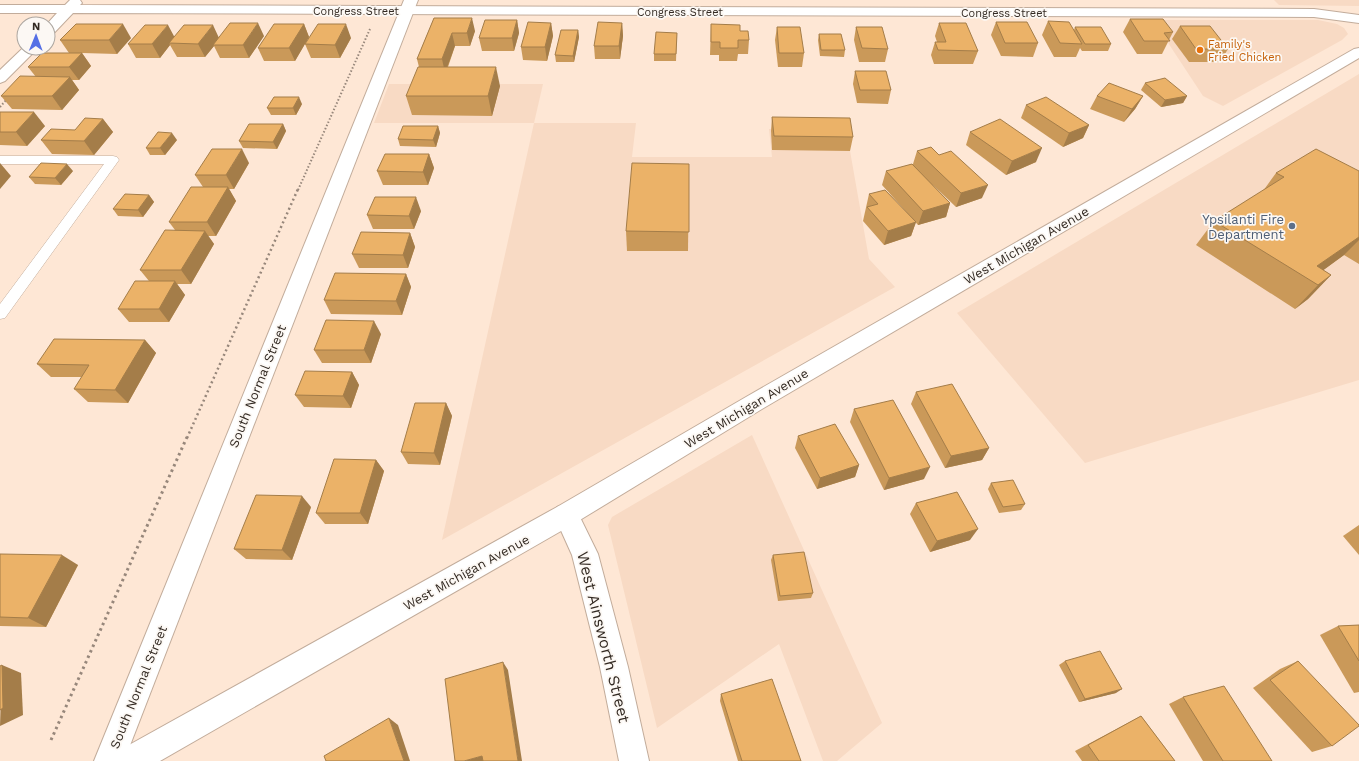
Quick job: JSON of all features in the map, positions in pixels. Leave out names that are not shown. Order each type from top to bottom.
[{"type":"street","name":"Congress Street","points":[[0,9],[74,5],[409,6],[1314,13],[1359,19]]},
{"type":"street","points":[[56,23],[74,5]]},
{"type":"street","name":"South Normal Street","points":[[108,761],[409,6]]},
{"type":"street","name":"West Michigan Avenue","points":[[131,761],[566,515],[754,402],[1359,52]]},
{"type":"street","points":[[0,78],[23,56]]},
{"type":"street","name":"West Ainsworth Street","points":[[566,515],[585,554],[614,667],[634,761]]},
{"type":"lane","points":[[0,160],[112,160],[0,314]]},
{"type":"path","points":[[51,740],[373,22]]},
{"type":"shaded area","points":[[1274,0],[1359,0],[1359,6],[1279,5]]},
{"type":"shaded area","points":[[1153,20],[1318,20],[1337,24],[1344,28],[1348,34],[1342,40],[1223,106],[1203,96]]},
{"type":"shaded area","points":[[1359,74],[1359,380],[1085,463],[957,313]]},
{"type":"shaded area","points":[[389,84],[543,84],[534,123],[374,123]]},
{"type":"shaded area","points":[[534,123],[636,123],[632,157],[772,157],[769,129],[846,128],[869,259],[895,287],[442,540]]},
{"type":"shaded area","points":[[752,435],[882,723],[837,761],[823,761],[779,644],[657,728],[608,525],[612,517]]},
{"type":"building","points":[[434,18],[472,18],[467,33],[452,33],[442,59],[417,59]]},
{"type":"building","points":[[1130,19],[1163,19],[1173,32],[1164,33],[1170,41],[1144,41]]},
{"type":"building","points":[[485,20],[517,20],[512,38],[479,38]]},
{"type":"building","points":[[1048,21],[1069,22],[1082,44],[1060,43]]},
{"type":"building","points":[[528,22],[551,23],[545,47],[521,47]]},
{"type":"building","points":[[598,22],[622,23],[619,46],[594,46]]},
{"type":"building","points":[[996,22],[1027,22],[1038,43],[1005,43]]},
{"type":"building","points":[[230,23],[258,23],[243,45],[213,45]]},
{"type":"building","points":[[939,23],[966,23],[978,51],[938,50],[935,42],[946,42]]},
{"type":"building","points":[[76,24],[123,24],[109,40],[60,40]]},
{"type":"building","points":[[274,24],[304,24],[289,48],[258,48]]},
{"type":"building","points":[[318,24],[346,24],[335,45],[305,44]]},
{"type":"building","points":[[711,24],[740,25],[740,31],[748,31],[749,40],[738,40],[738,48],[720,48],[720,42],[711,42]]},
{"type":"building","points":[[145,25],[168,25],[152,44],[128,44]]},
{"type":"building","points":[[184,25],[213,25],[198,44],[169,43]]},
{"type":"building","points":[[1180,26],[1210,26],[1228,49],[1196,49]]},
{"type":"building","points":[[777,27],[800,27],[804,53],[779,53]]},
{"type":"building","points":[[856,27],[882,27],[888,49],[862,48]]},
{"type":"building","points":[[1075,27],[1101,27],[1111,44],[1085,44]]},
{"type":"building","points":[[561,30],[578,30],[573,56],[555,55]]},
{"type":"building","points":[[656,32],[677,33],[676,54],[654,54]]},
{"type":"building","points":[[819,34],[841,34],[845,50],[821,50]]},
{"type":"building","points":[[56,53],[82,53],[69,67],[28,67],[39,56],[56,56]]},
{"type":"building","points":[[418,67],[496,67],[488,96],[406,96]]},
{"type":"building","points":[[855,71],[886,71],[891,90],[860,90]]},
{"type":"building","points":[[20,76],[70,77],[52,96],[1,96]]},
{"type":"building","points":[[1165,78],[1187,96],[1165,100],[1145,83]]},
{"type":"building","points":[[1109,83],[1143,96],[1132,109],[1097,96]]},
{"type":"building","points":[[274,97],[299,97],[293,108],[267,108]]},
{"type":"building","points":[[1046,97],[1089,125],[1069,133],[1026,105]]},
{"type":"building","points":[[0,112],[34,112],[16,132],[0,132]]},
{"type":"building","points":[[772,117],[850,118],[853,137],[774,136]]},
{"type":"building","points":[[85,118],[103,119],[84,141],[41,140],[51,129],[75,130]]},
{"type":"building","points":[[1000,119],[1042,148],[1012,161],[970,132]]},
{"type":"building","points":[[249,124],[283,124],[273,142],[239,141]]},
{"type":"building","points":[[403,126],[438,126],[433,140],[398,139]]},
{"type":"building","points":[[158,132],[172,133],[160,148],[146,148]]},
{"type":"building","points":[[931,147],[939,155],[951,151],[988,185],[961,193],[917,151]]},
{"type":"building","points":[[212,149],[242,149],[226,175],[195,175]]},
{"type":"building","name":"Ypsilanti Fire Department","points":[[1316,149],[1359,171],[1359,237],[1317,266],[1331,275],[1318,285],[1214,221],[1284,177],[1276,173]]},
{"type":"building","points":[[385,154],[429,154],[423,172],[377,171]]},
{"type":"building","points":[[41,163],[67,164],[55,178],[29,177]]},
{"type":"building","points":[[632,163],[689,164],[689,232],[626,231]]},
{"type":"building","points":[[912,164],[950,203],[923,211],[886,171]]},
{"type":"building","points":[[191,187],[228,187],[207,222],[169,222]]},
{"type":"building","points":[[885,190],[916,222],[888,231],[867,207],[878,204],[869,194]]},
{"type":"building","points":[[125,194],[149,195],[138,210],[113,209]]},
{"type":"building","points":[[375,197],[416,197],[409,216],[367,215]]},
{"type":"building","points":[[165,230],[205,231],[181,270],[140,270]]},
{"type":"building","points":[[361,232],[410,233],[403,255],[352,254]]},
{"type":"building","points":[[335,273],[406,274],[396,301],[324,300]]},
{"type":"building","points":[[135,281],[175,281],[159,309],[118,309]]},
{"type":"building","points":[[326,320],[374,321],[364,350],[314,350]]},
{"type":"building","points":[[54,339],[145,340],[115,390],[74,389],[89,365],[37,364]]},
{"type":"building","points":[[305,371],[352,372],[343,396],[295,395]]},
{"type":"building","points":[[952,384],[989,448],[951,456],[916,392]]},
{"type":"building","points":[[893,400],[930,467],[889,478],[854,409]]},
{"type":"building","points":[[415,403],[446,403],[434,453],[401,452]]},
{"type":"building","points":[[835,424],[859,465],[820,478],[798,436]]},
{"type":"building","points":[[334,459],[376,460],[360,513],[316,513]]},
{"type":"building","points":[[1013,480],[1025,504],[1003,507],[991,483]]},
{"type":"building","points":[[957,492],[978,529],[937,541],[916,503]]},
{"type":"building","points":[[256,495],[302,496],[282,550],[234,549]]},
{"type":"building","points":[[804,552],[813,593],[780,596],[773,555]]},
{"type":"building","points":[[0,554],[62,555],[28,618],[0,617]]},
{"type":"building","points":[[1359,625],[1359,661],[1338,626]]},
{"type":"building","points":[[1100,651],[1122,689],[1085,699],[1065,661]]},
{"type":"building","points":[[1298,661],[1359,725],[1332,746],[1270,680]]},
{"type":"building","points":[[503,662],[518,761],[483,761],[482,756],[464,761],[455,761],[445,679]]},
{"type":"building","points":[[2,665],[3,708],[0,710],[0,666]]},
{"type":"building","points":[[772,679],[801,761],[742,761],[721,694]]},
{"type":"building","points":[[1224,686],[1272,761],[1223,761],[1183,697]]},
{"type":"building","points":[[1141,716],[1175,761],[1099,761],[1088,745]]},
{"type":"building","points":[[389,718],[404,761],[326,761],[324,756]]},
{"type":"place","name":"Family's Fried Chicken","points":[[1200,50]]},
{"type":"place","name":"Ypsilanti Fire Department","points":[[1292,226]]}]
